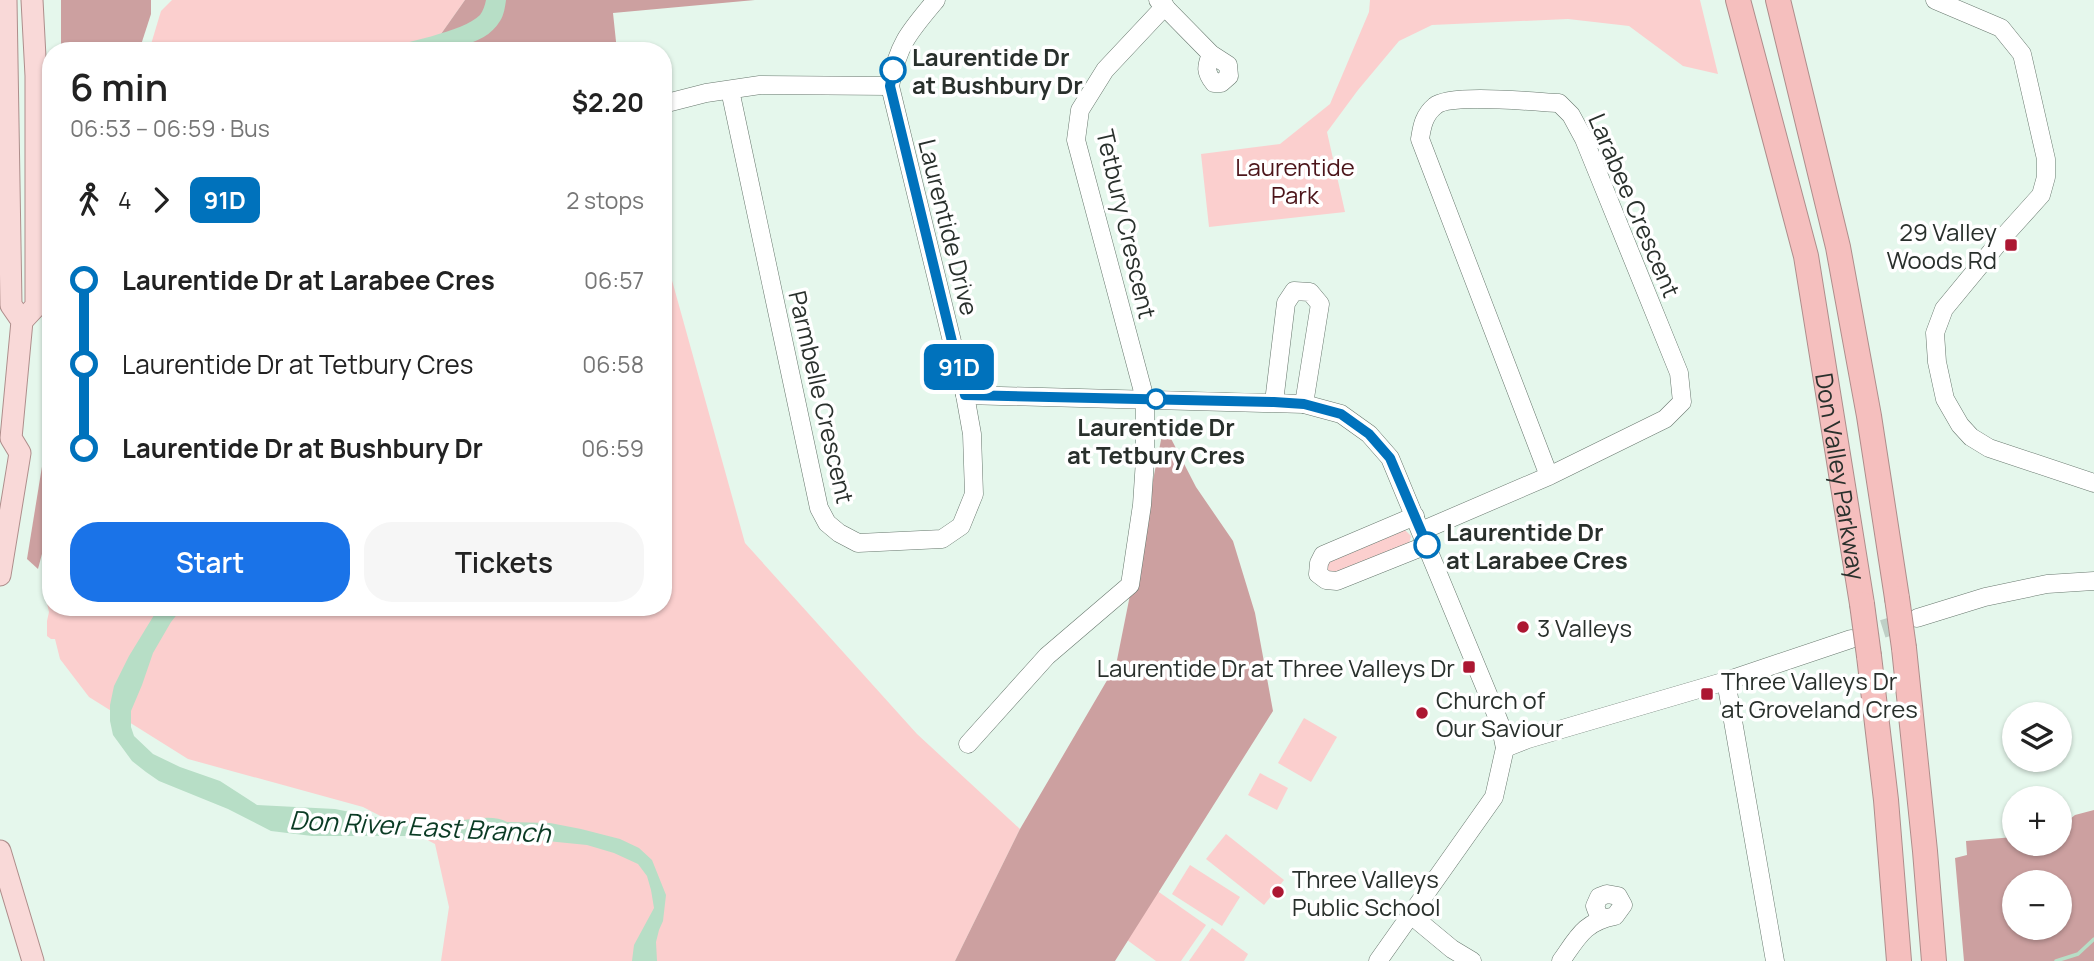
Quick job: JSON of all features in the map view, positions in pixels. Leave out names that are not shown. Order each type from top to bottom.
[{"type":"highway","name":"Don Valley Parkway","points":[[1738,0],[1806,256],[1869,656],[1886,800],[1899,961]]},
{"type":"highway","name":"Don Valley Parkway","points":[[1778,0],[1838,247],[1869,416],[1904,648],[1934,961]]},
{"type":"main road","points":[[6,0],[11,305],[22,321]]},
{"type":"main road","points":[[0,575],[20,453],[6,442],[22,321],[36,306],[36,76],[32,0]]},
{"type":"main road","points":[[8,105],[35,108]]},
{"type":"main road","points":[[10,238],[35,237]]},
{"type":"main road","points":[[0,851],[33,961]]},
{"type":"main road","points":[[0,889],[22,961]]},
{"type":"street","name":"Laurentide Drive","points":[[936,0],[908,33],[895,60],[890,86],[965,395]]},
{"type":"street","points":[[1935,0],[2001,28],[2022,54],[2046,159],[2046,177],[2041,195],[1944,309],[1936,333],[1937,362],[1945,399],[1965,431],[1989,448],[2094,483]]},
{"type":"street","points":[[1162,3],[1211,54]]},
{"type":"street","name":"Tetbury Crescent","points":[[968,744],[1047,656],[1130,585],[1142,505],[1145,399],[1076,140],[1080,110],[1105,70],[1162,3]]},
{"type":"street","points":[[672,102],[706,93],[760,85],[890,86]]},
{"type":"street","name":"Parmbelle Crescent","points":[[730,90],[820,508],[827,523],[858,543],[942,539],[961,526],[974,494],[972,434],[965,395]]},
{"type":"street","name":"Larabee Crescent","points":[[1421,531],[1549,476],[1665,419],[1682,402],[1679,373],[1584,139],[1571,115],[1559,103],[1455,99],[1437,104],[1424,118],[1420,139],[1549,476]]},
{"type":"street","points":[[1274,402],[1286,303],[1294,291],[1310,292],[1320,304],[1304,404]]},
{"type":"street","points":[[965,395],[1304,404],[1341,414],[1369,434],[1390,458],[1500,724],[1505,748],[1494,797],[1378,961]]},
{"type":"street","points":[[1421,531],[1337,581],[1326,580],[1318,574],[1323,555],[1421,531]]},
{"type":"street","points":[[1917,618],[1985,597],[2047,584],[2094,581]]},
{"type":"street","points":[[1505,748],[1726,681],[1851,639]]},
{"type":"street","points":[[1726,681],[1775,961]]},
{"type":"street","points":[[1410,915],[1452,949],[1472,961]]},
{"type":"street","points":[[1561,961],[1586,927],[1600,919]]},
{"type":"green space","points":[[172,0],[465,0],[435,42],[152,42],[161,11]]},
{"type":"green space","name":"Laurentide Park","points":[[1370,0],[1700,0],[1718,74],[1683,66],[1629,26],[1568,19],[1432,25],[1399,41],[1327,132],[1345,212],[1209,227],[1201,154],[1280,144],[1330,104],[1369,12]]},
{"type":"green space","points":[[672,280],[745,543],[917,734],[1020,829],[955,961],[441,961],[449,907],[435,844],[363,807],[188,759],[89,697],[60,659],[55,639],[47,636],[48,616],[672,616]]},
{"type":"green space","points":[[1403,528],[1411,536],[1409,544],[1333,575],[1328,574],[1325,561]]},
{"type":"green space","points":[[1304,718],[1337,737],[1311,782],[1278,763]]},
{"type":"green space","points":[[1260,773],[1288,788],[1277,810],[1248,795]]},
{"type":"green space","points":[[1226,834],[1284,880],[1264,905],[1206,859]]},
{"type":"green space","points":[[1190,865],[1240,897],[1222,926],[1172,894]]},
{"type":"green space","points":[[1156,890],[1206,925],[1181,961],[1156,961],[1123,937]]},
{"type":"green space","points":[[1212,928],[1248,954],[1244,961],[1189,961]]},
{"type":"shaded area","points":[[61,0],[151,0],[151,14],[142,42],[61,42]]},
{"type":"shaded area","points":[[465,0],[755,0],[613,13],[616,42],[435,42]]},
{"type":"shaded area","points":[[1164,425],[1196,487],[1233,541],[1255,613],[1273,711],[1115,961],[955,961],[1020,829],[1116,665]]},
{"type":"shaded area","points":[[42,466],[42,554],[38,569],[27,559]]},
{"type":"shaded area","points":[[2094,810],[2094,961],[1964,961],[1955,858],[1967,855],[1966,841],[2002,838],[2002,856],[2072,856],[2072,817]]},
{"type":"water","points":[[486,0],[506,0],[500,21],[490,32],[477,40],[409,42],[460,27],[480,15]]},
{"type":"water","name":"Don River East Branch","points":[[153,616],[176,616],[153,653],[131,711],[134,736],[153,754],[220,781],[257,805],[335,809],[404,824],[486,818],[507,822],[550,823],[620,839],[639,848],[652,860],[666,895],[663,921],[656,942],[657,961],[632,961],[634,945],[654,908],[651,890],[647,876],[638,864],[614,853],[587,845],[537,840],[312,836],[271,831],[228,809],[159,781],[132,761],[113,735],[110,705],[114,686]]},
{"type":"waterway","points":[[2056,961],[2078,954],[2094,939]]},
{"type":"tunnel","points":[[1857,637],[1911,620]]},
{"type":"bus line","name":"91D","points":[[893,70],[890,86],[965,395],[1274,402],[1304,404],[1341,414],[1369,434],[1390,458],[1427,545]]},
{"type":"place","name":"Laurentide Dr at Bushbury Dr","points":[[893,70]]},
{"type":"place","name":"29 Valley Woods Rd","points":[[2011,245]]},
{"type":"place","name":"Laurentide Dr at Tetbury Cres","points":[[1156,399]]},
{"type":"place","name":"Laurentide Dr at Larabee Cres","points":[[1427,545]]},
{"type":"place","name":"3 Valleys","points":[[1523,627]]},
{"type":"place","name":"Laurentide Dr at Three Valleys Dr","points":[[1469,667]]},
{"type":"place","name":"Three Valleys Dr at Groveland Cres","points":[[1707,694]]},
{"type":"place","name":"Church of Our Saviour","points":[[1422,713]]},
{"type":"place","name":"Three Valleys Public School","points":[[1278,892]]}]
